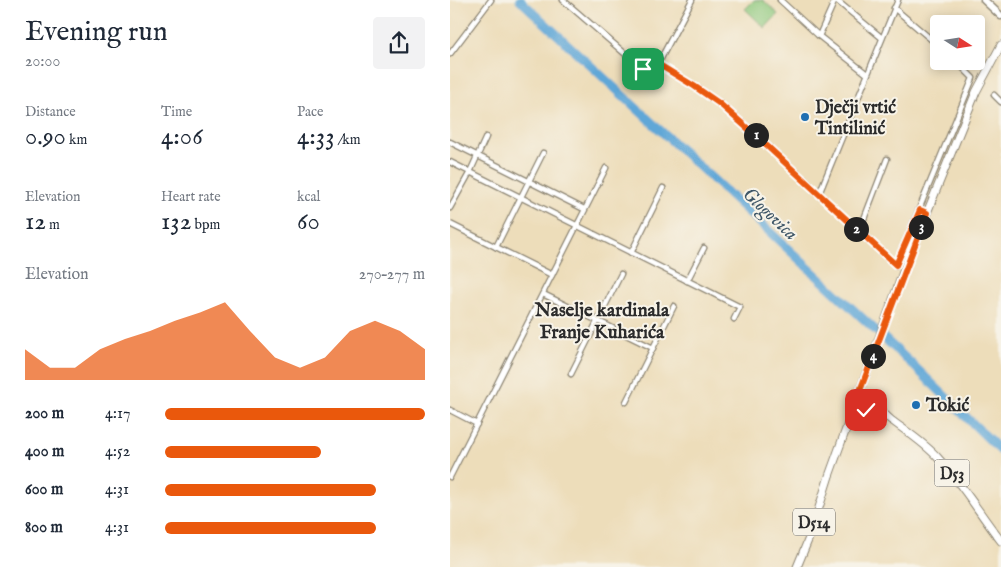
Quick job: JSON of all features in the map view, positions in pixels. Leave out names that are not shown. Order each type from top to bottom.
[{"type":"main road","points":[[984,0],[1001,16]]},
{"type":"main road","points":[[859,395],[923,211],[976,92],[1001,45]]},
{"type":"main road","name":"D53","points":[[859,395],[863,404],[889,418]]},
{"type":"main road","name":"D53","points":[[859,395],[876,404],[889,418],[937,457],[952,474],[1001,541]]},
{"type":"main road","name":"D514","points":[[797,567],[811,533],[859,395]]},
{"type":"main road","points":[[848,424],[859,413],[873,410]]},
{"type":"street","points":[[450,54],[491,0]]},
{"type":"street","points":[[564,1],[643,69],[648,70],[658,64],[691,0]]},
{"type":"street","points":[[780,0],[819,36],[867,74]]},
{"type":"street","points":[[819,36],[836,0],[882,38]]},
{"type":"street","points":[[819,194],[898,0]]},
{"type":"street","points":[[894,8],[930,38]]},
{"type":"street","points":[[658,64],[720,104],[896,265],[923,211],[973,78],[965,70]]},
{"type":"street","points":[[994,95],[1001,102]]},
{"type":"street","points":[[450,208],[470,172],[486,137]]},
{"type":"street","points":[[450,142],[584,209]]},
{"type":"street","points":[[496,247],[543,153]]},
{"type":"street","points":[[860,232],[888,159]]},
{"type":"street","points":[[450,162],[740,307],[734,319]]},
{"type":"street","points":[[450,477],[606,168]]},
{"type":"street","points":[[631,253],[663,188]]},
{"type":"street","points":[[450,224],[552,274]]},
{"type":"street","points":[[687,281],[704,248]]},
{"type":"street","points":[[571,374],[622,274]]},
{"type":"street","points":[[543,294],[653,348]]},
{"type":"street","points":[[626,402],[674,306]]},
{"type":"street","points":[[450,410],[477,424]]},
{"type":"green space","points":[[754,0],[763,0],[778,14],[765,28],[745,9]]},
{"type":"waterway","name":"Glogovica","points":[[520,0],[913,365],[1001,451]]},
{"type":"place","name":"Dječji vrtić Tintilinić","points":[[805,117]]},
{"type":"place","name":"Tokić","points":[[916,405]]},
{"type":"district","name":"Naselje kardinala Franje Kuharića","points":[[602,320]]},
{"type":"route","points":[[643,69],[648,70],[658,64],[720,104],[896,265],[920,210],[927,213],[858,396],[863,404],[873,410],[866,410]]}]
